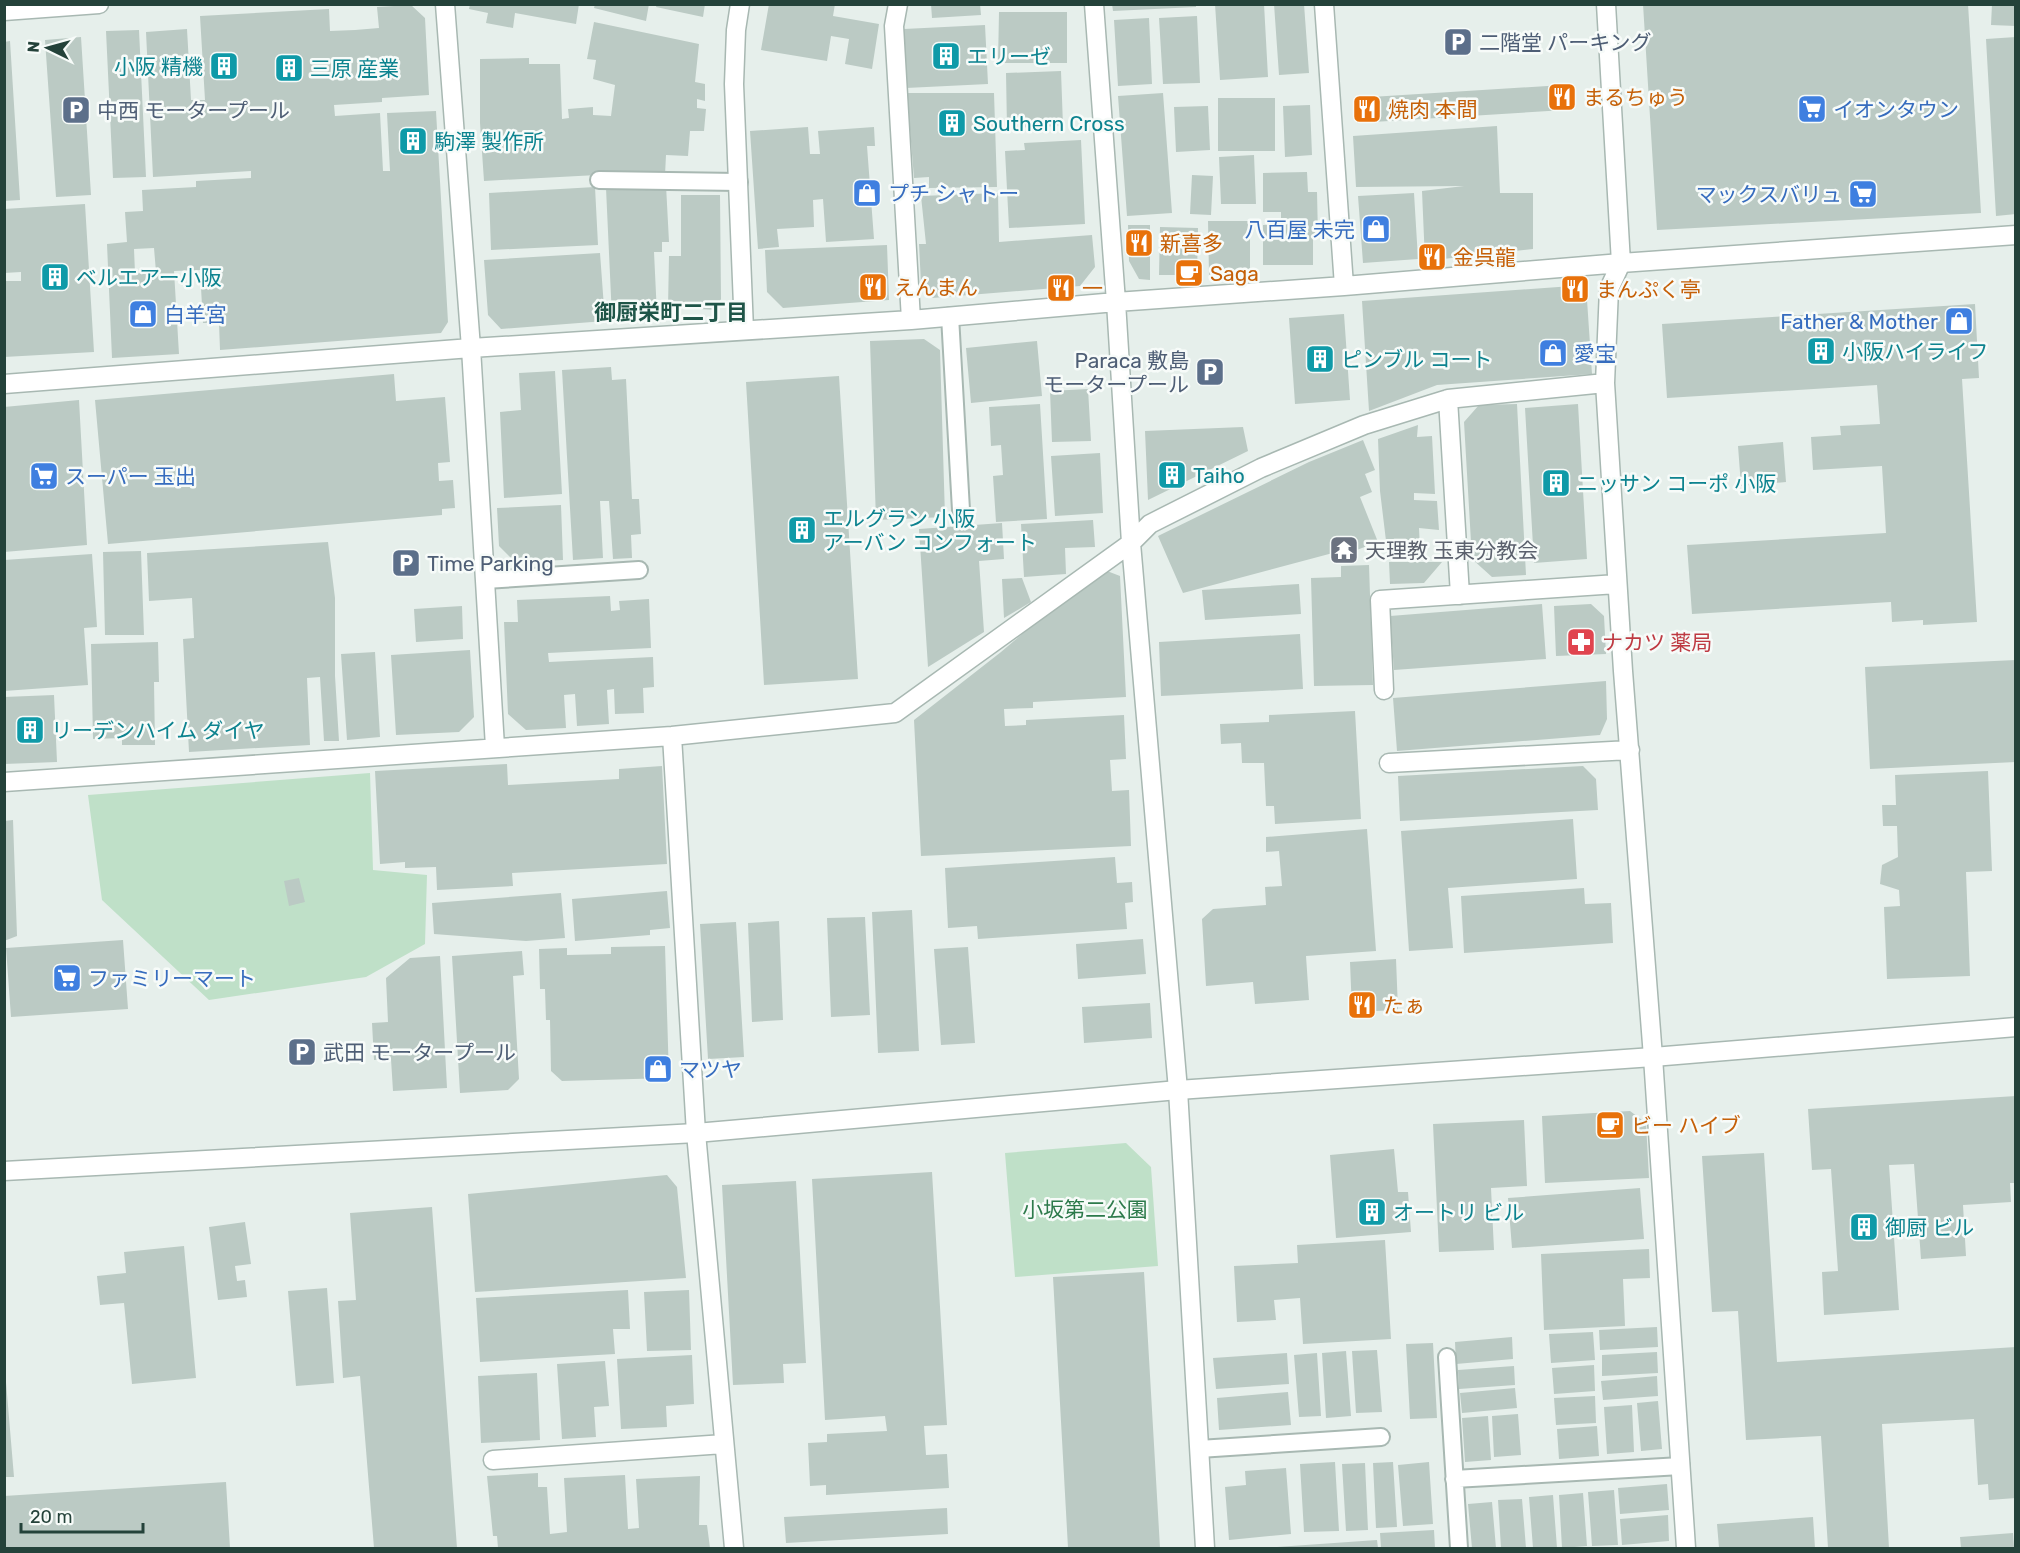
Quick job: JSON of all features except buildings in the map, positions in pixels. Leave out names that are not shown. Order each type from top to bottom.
[{"type":"street","points":[[4,11],[99,4]]},
{"type":"street","points":[[445,4],[471,348],[495,747]]},
{"type":"street","points":[[740,4],[736,30],[734,84],[744,330]]},
{"type":"street","points":[[898,4],[894,26],[911,320]]},
{"type":"street","points":[[1094,4],[1131,543],[1178,1090],[1205,1548]]},
{"type":"street","points":[[1324,4],[1344,286]]},
{"type":"street","points":[[1606,4],[1621,263],[1609,289],[1605,383],[1617,584],[1653,1057],[1686,1548]]},
{"type":"street","points":[[4,384],[471,348],[911,320],[1621,263],[2016,235]]},
{"type":"street","points":[[4,782],[672,736],[894,713],[1131,543],[1150,524],[1261,468],[1364,426],[1448,399],[1605,383]]},
{"type":"street","points":[[1448,399],[1460,595]]},
{"type":"street","points":[[1384,690],[1380,600],[1617,584]]},
{"type":"street","points":[[672,736],[696,1133],[734,1548]]},
{"type":"street","points":[[1389,764],[1630,750]]},
{"type":"street","points":[[4,1171],[696,1133],[1178,1090],[1653,1057],[2016,1027]]},
{"type":"street","points":[[493,1460],[724,1444]]},
{"type":"lane","points":[[599,180],[739,182]]},
{"type":"lane","points":[[950,316],[961,510]]},
{"type":"lane","points":[[485,580],[639,570]]},
{"type":"lane","points":[[1447,1357],[1459,1548]]},
{"type":"lane","points":[[1199,1449],[1381,1437]]},
{"type":"lane","points":[[1454,1479],[1681,1466]]},
{"type":"green space","points":[[370,773],[373,870],[427,875],[425,944],[366,977],[209,1000],[102,900],[88,795]]},
{"type":"green space","name":"小坂第二公園","points":[[1126,1143],[1151,1167],[1158,1266],[1015,1277],[1005,1153]]},
{"type":"place","name":"二階堂 パーキング","points":[[1458,42]]},
{"type":"place","name":"エリーゼ","points":[[946,56]]},
{"type":"place","name":"小阪 精機","points":[[224,66]]},
{"type":"place","name":"三原 産業","points":[[289,68]]},
{"type":"place","name":"まるちゅう","points":[[1562,97]]},
{"type":"place","name":"焼肉 本間","points":[[1367,109]]},
{"type":"place","name":"イオンタウン","points":[[1812,109]]},
{"type":"place","name":"中西 モータープール","points":[[76,110]]},
{"type":"place","name":"Southern Cross","points":[[952,123]]},
{"type":"place","name":"駒澤 製作所","points":[[413,141]]},
{"type":"place","name":"プチ シャトー","points":[[867,193]]},
{"type":"place","name":"マックスバリュ","points":[[1863,194]]},
{"type":"place","name":"八百屋 未完","points":[[1376,229]]},
{"type":"place","name":"新喜多","points":[[1139,243]]},
{"type":"place","name":"金呉龍","points":[[1432,257]]},
{"type":"place","name":"Saga","points":[[1189,273]]},
{"type":"place","name":"ベルエアー小阪","points":[[55,277]]},
{"type":"place","name":"えんまん","points":[[873,287]]},
{"type":"place","name":"一","points":[[1061,288]]},
{"type":"place","name":"まんぷく亭","points":[[1575,289]]},
{"type":"place","name":"白羊宮","points":[[143,314]]},
{"type":"place","name":"Father & Mother","points":[[1959,321]]},
{"type":"place","name":"小阪ハイライフ","points":[[1821,351]]},
{"type":"place","name":"愛宝","points":[[1553,353]]},
{"type":"place","name":"ピンブル コート","points":[[1320,359]]},
{"type":"place","name":"Paraca 敷島 モータープール","points":[[1210,372]]},
{"type":"place","name":"Taiho","points":[[1172,475]]},
{"type":"place","name":"スーパー 玉出","points":[[44,476]]},
{"type":"place","name":"ニッサン コーポ 小阪","points":[[1556,483]]},
{"type":"place","name":"エルグラン 小阪 アーバン コンフォート","points":[[802,530]]},
{"type":"place","name":"天理教 玉東分教会","points":[[1344,550]]},
{"type":"place","name":"Time Parking","points":[[406,563]]},
{"type":"place","name":"ナカツ 薬局","points":[[1581,642]]},
{"type":"place","name":"リーデンハイム ダイヤ","points":[[30,730]]},
{"type":"place","name":"ファミリーマート","points":[[67,978]]},
{"type":"place","name":"たぁ","points":[[1362,1005]]},
{"type":"place","name":"武田 モータープール","points":[[302,1052]]},
{"type":"place","name":"マツヤ","points":[[658,1069]]},
{"type":"place","name":"ビー ハイブ","points":[[1610,1125]]},
{"type":"place","name":"オートリ ビル","points":[[1372,1212]]},
{"type":"place","name":"御厨 ビル","points":[[1864,1227]]},
{"type":"district","name":"御厨栄町二丁目","points":[[671,312]]}]
